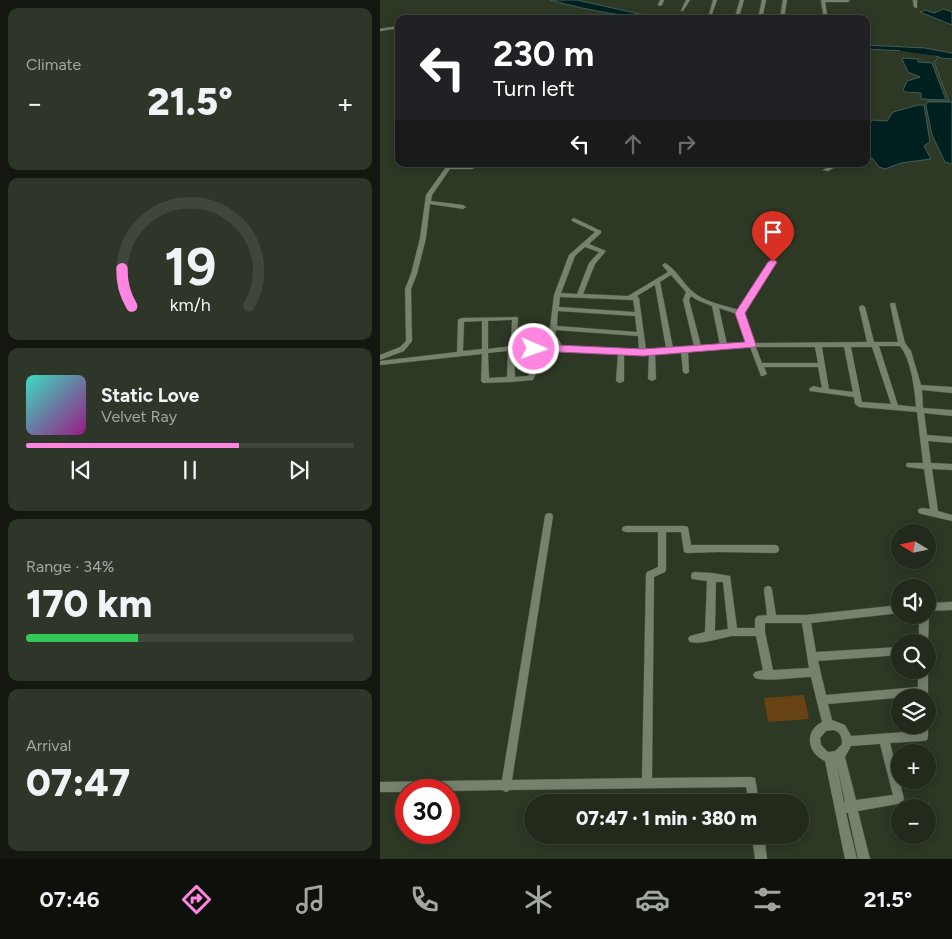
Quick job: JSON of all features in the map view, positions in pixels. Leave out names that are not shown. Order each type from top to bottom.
[{"type":"street","points":[[660,5],[662,0]]},
{"type":"street","points":[[682,10],[688,0]]},
{"type":"street","points":[[710,14],[715,0]]},
{"type":"street","points":[[738,15],[742,0]]},
{"type":"street","points":[[761,15],[764,0]]},
{"type":"street","points":[[783,15],[785,0]]},
{"type":"street","points":[[915,0],[916,7]]},
{"type":"street","points":[[826,15],[824,1],[848,1]]},
{"type":"street","points":[[380,30],[395,28]]},
{"type":"street","points":[[380,358],[402,349],[409,341],[408,288],[414,274],[423,238],[429,194],[447,169],[474,167]]},
{"type":"street","points":[[826,170],[832,167]]},
{"type":"street","points":[[428,202],[463,207]]},
{"type":"street","points":[[552,338],[557,295],[572,254],[599,232],[574,220]]},
{"type":"street","points":[[579,296],[592,263],[603,251],[584,244]]},
{"type":"street","points":[[740,313],[773,262]]},
{"type":"street","points":[[665,265],[689,292],[699,299],[740,313]]},
{"type":"street","points":[[629,298],[672,272]]},
{"type":"street","points":[[657,280],[670,350]]},
{"type":"street","points":[[689,292],[686,300],[698,348]]},
{"type":"street","points":[[557,295],[636,298],[643,352]]},
{"type":"street","points":[[893,304],[902,344],[908,351],[918,386],[923,438],[934,512]]},
{"type":"street","points":[[715,305],[724,347]]},
{"type":"street","points":[[862,307],[895,407]]},
{"type":"street","points":[[556,309],[638,314]]},
{"type":"street","points":[[740,313],[764,374]]},
{"type":"street","points":[[460,354],[461,320],[515,318],[512,348],[512,380]]},
{"type":"street","points":[[485,320],[485,381],[531,378],[541,354]]},
{"type":"street","points":[[553,328],[641,334]]},
{"type":"street","points":[[534,346],[541,338],[552,338],[558,344],[557,349]]},
{"type":"street","points":[[534,346],[536,351],[541,354],[548,354],[557,349],[652,352],[751,345],[902,344]]},
{"type":"street","points":[[818,345],[826,391]]},
{"type":"street","points":[[847,345],[859,404],[952,413]]},
{"type":"street","points":[[380,363],[534,346]]},
{"type":"street","points":[[684,350],[686,372]]},
{"type":"street","points":[[620,381],[621,352]]},
{"type":"street","points":[[652,352],[652,379]]},
{"type":"street","points":[[760,365],[822,365]]},
{"type":"street","points":[[918,386],[952,390]]},
{"type":"street","points":[[813,389],[857,395]]},
{"type":"street","points":[[923,438],[952,440]]},
{"type":"street","points":[[910,465],[952,467]]},
{"type":"street","points":[[922,511],[934,512],[952,518]]},
{"type":"street","points":[[506,787],[549,516]]},
{"type":"street","points":[[626,529],[685,529],[687,549],[775,549]]},
{"type":"street","points":[[647,783],[650,575],[662,569],[662,530]]},
{"type":"street","points":[[695,576],[727,579],[733,632]]},
{"type":"street","points":[[710,637],[712,577]]},
{"type":"street","points":[[768,590],[772,619]]},
{"type":"street","points":[[936,607],[952,606]]},
{"type":"street","points":[[769,674],[760,632],[760,620],[891,611]]},
{"type":"street","points":[[806,618],[815,672],[828,725]]},
{"type":"street","points":[[693,639],[733,632],[760,632]]},
{"type":"street","points":[[812,656],[891,652]]},
{"type":"street","points":[[758,675],[815,672]]},
{"type":"street","points":[[822,700],[891,696]]},
{"type":"street","points":[[828,725],[841,730],[847,741],[845,752],[834,756],[820,751],[815,741],[817,732],[828,725]]},
{"type":"street","points":[[847,741],[923,736],[923,734]]},
{"type":"street","points":[[847,807],[899,799],[884,739]]},
{"type":"street","points":[[834,756],[847,807],[864,859]]},
{"type":"street","points":[[380,787],[506,787],[751,782],[753,794]]},
{"type":"street","points":[[847,807],[851,859]]},
{"type":"street","points":[[759,844],[761,859]]},
{"type":"shaded area","points":[[804,695],[809,719],[768,722],[764,698]]},
{"type":"water","points":[[550,0],[577,0],[647,15],[623,15]]},
{"type":"water","points":[[943,9],[952,12],[952,25],[920,12],[926,10],[934,13]]},
{"type":"water","points":[[870,45],[925,48],[952,53],[952,59],[941,58],[927,52],[870,49]]},
{"type":"water","points":[[902,59],[918,59],[918,62],[932,63],[946,100],[921,99],[921,93],[905,92],[903,90],[907,81],[920,77],[908,72]]},
{"type":"water","points":[[927,102],[952,102],[952,164],[945,162],[932,135],[926,106]]},
{"type":"water","points":[[924,105],[930,142],[924,146],[931,159],[901,163],[885,169],[879,167],[870,157],[870,122],[873,120],[887,121],[893,112]]},
{"type":"waterway","points":[[902,50],[952,56]]},
{"type":"waterway","points":[[928,101],[949,101],[934,62],[939,57]]},
{"type":"route","points":[[534,349],[538,353],[548,354],[557,349],[643,352],[751,345],[740,313],[773,262]]}]
